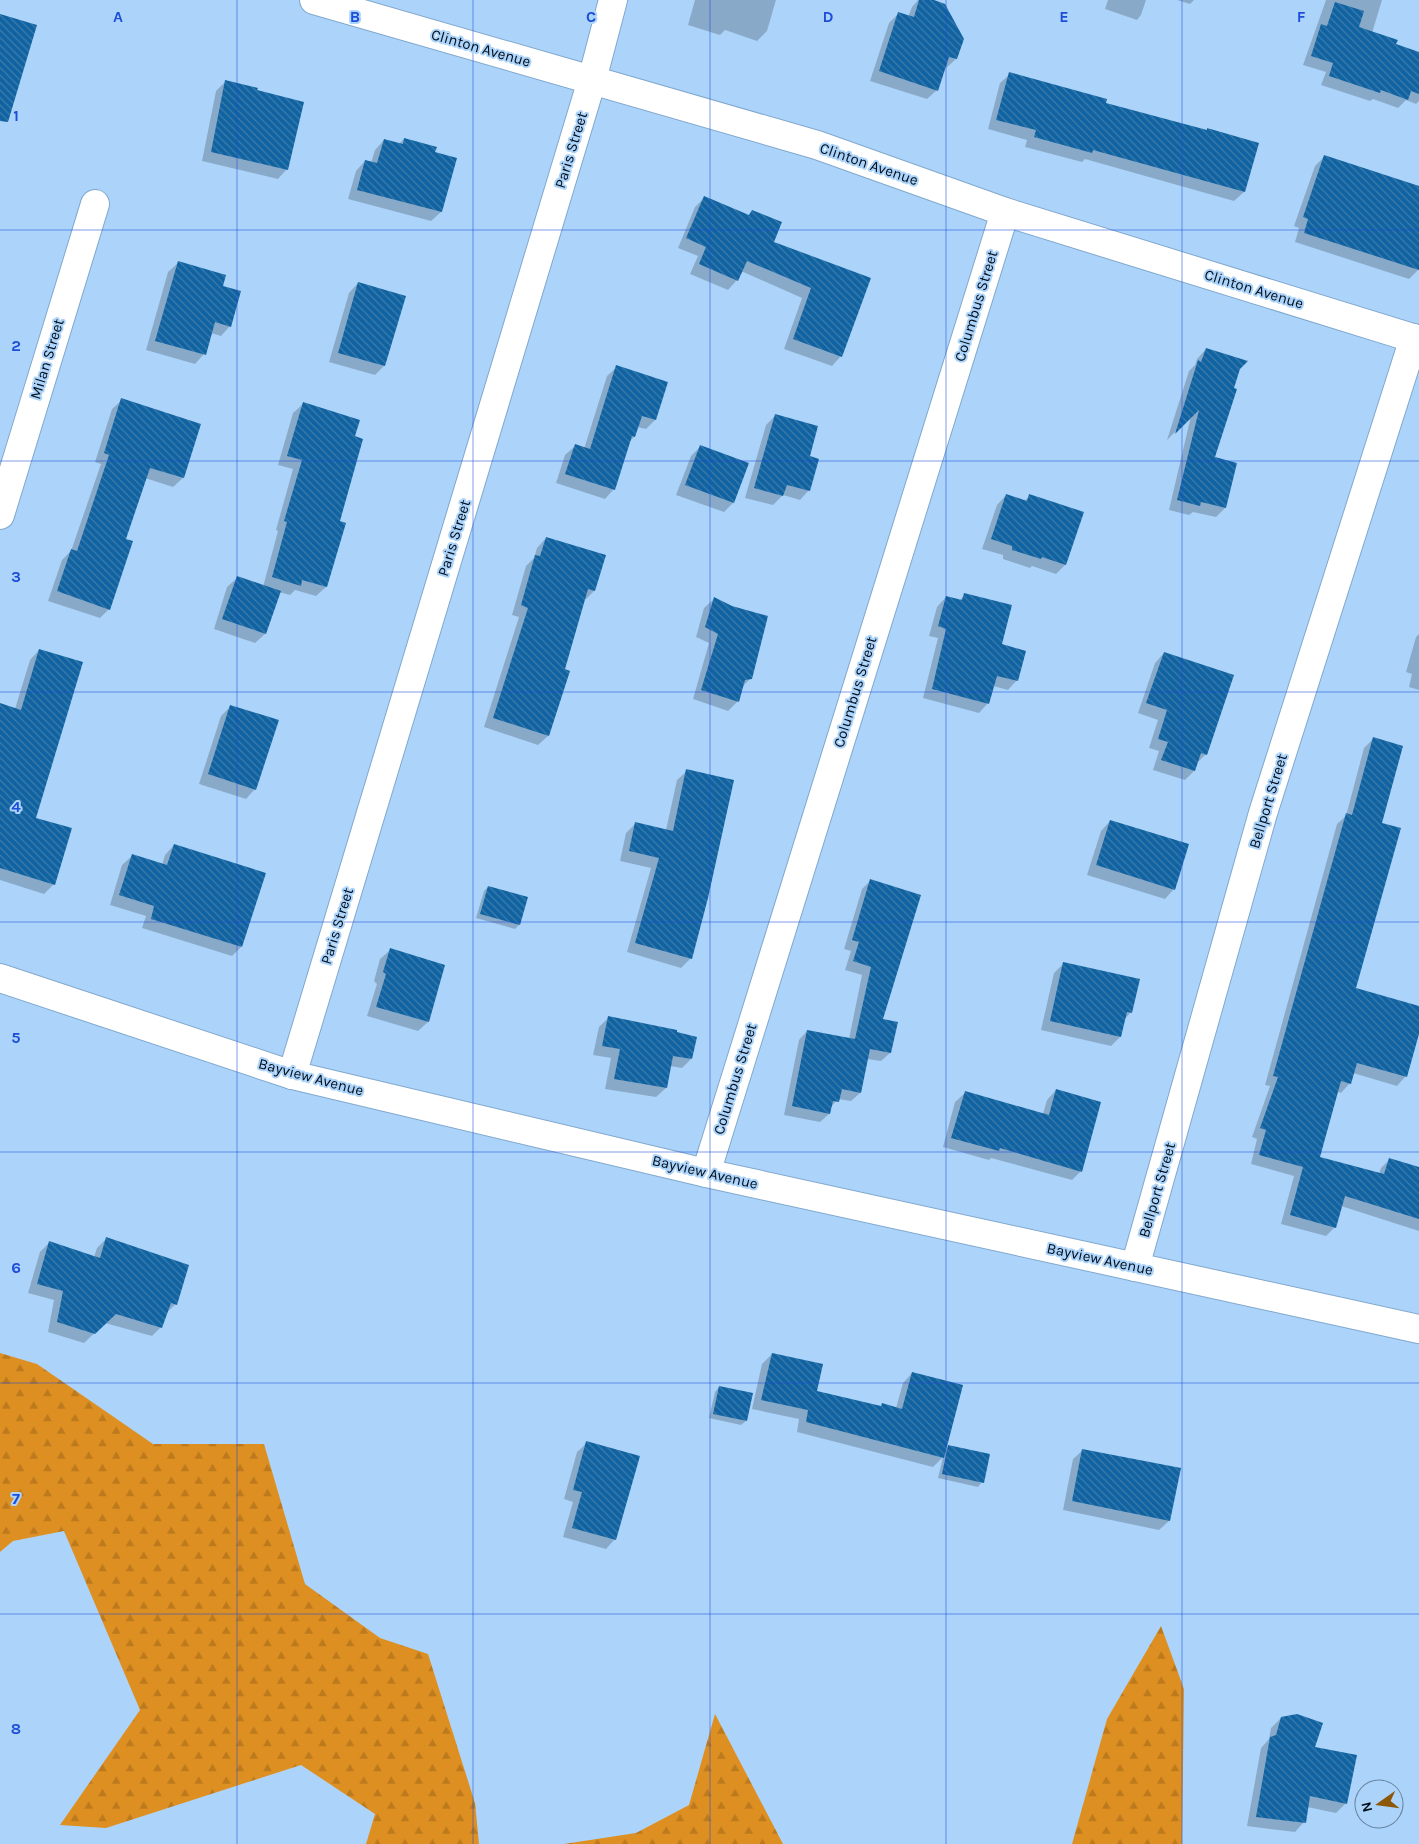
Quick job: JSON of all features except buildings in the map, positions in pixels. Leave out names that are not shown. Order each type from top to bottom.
[{"type":"street","name":"Clinton Avenue","points":[[314,0],[817,145],[1005,212],[1416,339]]},
{"type":"street","name":"Paris Street","points":[[292,1075],[592,80],[613,0]]},
{"type":"street","name":"Milan Street","points":[[0,515],[95,204]]},
{"type":"street","name":"Columbus Street","points":[[706,1173],[1005,212]]},
{"type":"street","name":"Bellport Street","points":[[1135,1267],[1264,813],[1416,339]]},
{"type":"street","name":"Bayview Avenue","points":[[0,978],[292,1075],[706,1173],[1419,1329]]},
{"type":"green space","points":[[0,1353],[37,1364],[153,1444],[264,1444],[305,1584],[380,1638],[428,1654],[475,1803],[479,1844],[366,1844],[375,1814],[301,1765],[106,1828],[60,1825],[140,1710],[64,1531],[13,1541],[0,1552]]},
{"type":"green space","points":[[1161,1626],[1184,1689],[1182,1844],[1072,1844],[1107,1719]]},
{"type":"green space","points":[[715,1714],[783,1844],[564,1844],[636,1833],[689,1805]]}]
